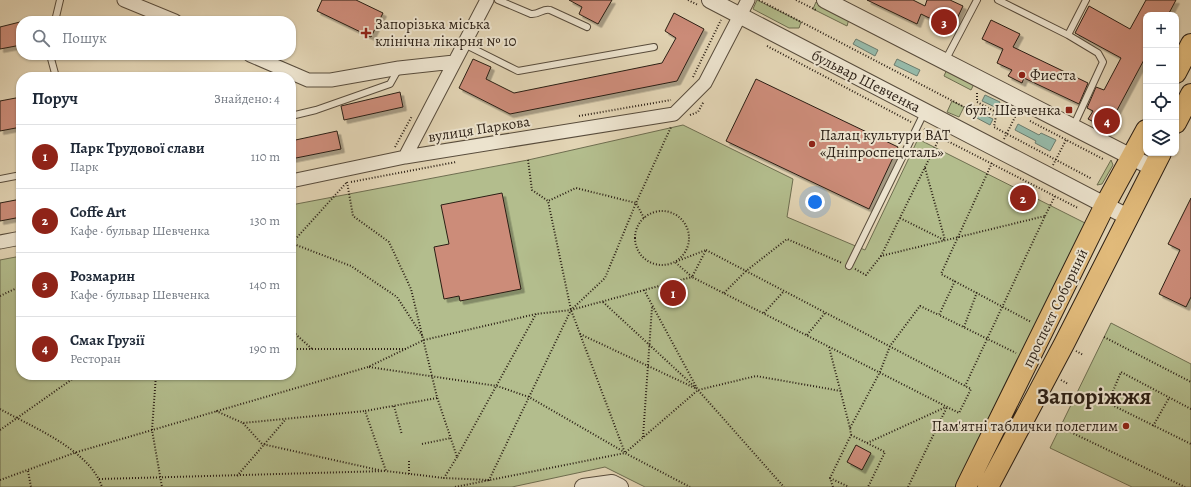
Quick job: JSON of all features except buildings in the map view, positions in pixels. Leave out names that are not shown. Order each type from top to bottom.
[{"type":"main road","points":[[1179,67],[1191,44]]},
{"type":"main road","points":[[1178,120],[1191,94]]},
{"type":"main road","name":"проспект Соборний","points":[[966,487],[1030,361],[1105,206],[1143,136]]},
{"type":"main road","name":"проспект Соборний","points":[[988,487],[1064,344],[1157,160]]},
{"type":"street","points":[[124,0],[163,16]]},
{"type":"street","points":[[405,157],[487,0]]},
{"type":"street","points":[[674,118],[705,83],[748,0]]},
{"type":"street","name":"бульвар Шевченка","points":[[703,2],[740,16],[921,118],[1044,182],[1105,206],[1128,217]]},
{"type":"street","points":[[822,6],[945,61],[1020,108],[1070,133],[1132,158],[1157,160]]},
{"type":"street","points":[[262,60],[289,72]]},
{"type":"street","points":[[296,75],[308,80],[331,80],[399,68],[454,62]]},
{"type":"street","name":"вулиця Паркова","points":[[296,180],[405,157],[674,118]]},
{"type":"street","points":[[0,242],[16,239]]},
{"type":"street","points":[[583,487],[612,483],[620,487]]},
{"type":"lane","points":[[56,16],[60,0]]},
{"type":"lane","points":[[498,0],[531,14],[536,14],[545,9],[550,10],[587,27]]},
{"type":"lane","points":[[945,61],[978,0]]},
{"type":"lane","points":[[998,0],[1068,35],[1098,53],[1103,62],[1070,133]]},
{"type":"lane","points":[[1068,35],[1086,0]]},
{"type":"lane","points":[[464,44],[518,71],[654,47]]},
{"type":"lane","points":[[51,60],[55,72]]},
{"type":"lane","points":[[296,115],[316,110],[390,84],[399,68]]},
{"type":"lane","points":[[849,266],[921,118]]},
{"type":"lane","points":[[0,180],[16,176]]},
{"type":"path","points":[[688,0],[703,2]]},
{"type":"path","points":[[759,0],[970,110],[975,106],[996,116],[994,127],[1092,179]]},
{"type":"path","points":[[796,0],[822,6]]},
{"type":"path","points":[[692,78],[722,18]]},
{"type":"path","points":[[760,42],[921,118],[940,137],[995,157],[1044,182],[1055,196],[1078,208]]},
{"type":"path","points":[[971,90],[977,93],[977,102],[998,113],[1005,108],[1020,108],[995,157],[941,274],[1003,306],[1044,331]]},
{"type":"path","points":[[665,101],[675,99]]},
{"type":"path","points":[[489,480],[571,310],[605,278],[636,203],[674,118],[698,112],[705,99]]},
{"type":"path","points":[[1024,118],[1070,133],[1103,159]]},
{"type":"path","points":[[1044,182],[1070,133]]},
{"type":"path","points":[[724,293],[746,271],[787,239],[866,275],[881,256],[940,137]]},
{"type":"path","points":[[340,184],[463,160]]},
{"type":"path","points":[[528,160],[532,190],[548,201],[571,310],[625,453]]},
{"type":"path","points":[[925,168],[945,240]]},
{"type":"path","points":[[296,238],[347,182]]},
{"type":"path","points":[[347,182],[353,216],[389,242],[411,289],[437,398],[457,457]]},
{"type":"path","points":[[548,201],[576,188],[636,203],[644,218]]},
{"type":"path","points":[[964,386],[1055,196]]},
{"type":"path","points":[[675,262],[684,254],[688,244],[688,233],[684,222],[675,215],[665,211],[654,212],[644,218],[637,227],[635,238],[637,249],[644,258],[653,264],[664,265],[675,262],[706,250],[971,389],[959,413],[692,277],[675,262]]},
{"type":"path","points":[[881,256],[1045,216]]},
{"type":"path","points":[[900,218],[945,240]]},
{"type":"path","points":[[296,245],[352,266],[397,297],[424,340]]},
{"type":"path","points":[[0,480],[76,452],[368,367],[424,340],[536,314],[571,310],[692,277],[706,250]]},
{"type":"path","points":[[939,315],[955,281]]},
{"type":"path","points":[[0,296],[16,288]]},
{"type":"path","points":[[644,290],[698,390]]},
{"type":"path","points":[[764,313],[784,291]]},
{"type":"path","points":[[964,327],[977,292]]},
{"type":"path","points":[[602,302],[698,390],[784,487]]},
{"type":"path","points":[[643,438],[652,306]]},
{"type":"path","points":[[850,428],[880,372],[890,346],[920,306],[987,338],[1030,361]]},
{"type":"path","points":[[807,335],[825,312]]},
{"type":"path","points":[[444,478],[497,386],[536,314]]},
{"type":"path","points":[[580,334],[698,390]]},
{"type":"path","points":[[296,335],[312,349]]},
{"type":"path","points":[[1104,337],[1191,382]]},
{"type":"path","points":[[1064,344],[1083,355]]},
{"type":"path","points":[[829,346],[852,435],[830,478],[833,487]]},
{"type":"path","points":[[296,349],[408,349]]},
{"type":"path","points":[[368,367],[497,386],[529,397],[625,453],[690,487]]},
{"type":"path","points":[[1191,409],[1121,372],[1108,403],[1191,444]]},
{"type":"path","points":[[1049,373],[1068,384]]},
{"type":"path","points":[[455,487],[625,453],[698,390],[756,376],[840,390]]},
{"type":"path","points":[[0,430],[71,380]]},
{"type":"path","points":[[156,380],[152,430],[162,487]]},
{"type":"path","points":[[243,423],[365,411],[437,398]]},
{"type":"path","points":[[1153,426],[1169,398]]},
{"type":"path","points":[[394,406],[402,435]]},
{"type":"path","points":[[867,443],[948,407]]},
{"type":"path","points":[[908,487],[948,407]]},
{"type":"path","points":[[0,409],[76,452],[99,480],[102,487]]},
{"type":"path","points":[[216,411],[243,423],[262,444],[386,471],[444,478],[489,480]]},
{"type":"path","points":[[365,411],[386,471]]},
{"type":"path","points":[[237,476],[262,444],[286,419]]},
{"type":"path","points":[[1060,427],[1185,487]]},
{"type":"path","points":[[852,435],[884,452],[868,487]]},
{"type":"path","points":[[422,444],[451,438]]},
{"type":"path","points":[[409,460],[409,474]]},
{"type":"path","points":[[28,470],[31,487]]},
{"type":"path","points":[[99,480],[386,471]]},
{"type":"path","points":[[830,478],[849,487]]},
{"type":"shaded area","points":[[757,0],[801,22],[799,28],[789,28],[753,9]]},
{"type":"shaded area","points":[[816,2],[849,19],[847,26],[813,9]]},
{"type":"shaded area","points":[[856,39],[878,50],[875,56],[853,44]]},
{"type":"shaded area","points":[[897,59],[920,70],[917,76],[894,65]]},
{"type":"shaded area","points":[[947,69],[975,82],[971,90],[944,76]]},
{"type":"shaded area","points":[[985,95],[1000,102],[997,108],[982,101]]},
{"type":"shaded area","points":[[952,101],[964,107],[959,117],[947,112]]},
{"type":"shaded area","points":[[978,112],[993,119],[990,125],[975,117]]},
{"type":"shaded area","points":[[1018,124],[1039,135],[1041,133],[1056,140],[1050,151],[1035,143],[1036,141],[1015,130]]},
{"type":"shaded area","points":[[683,125],[793,179],[787,217],[865,250],[918,139],[1089,225],[1025,358],[956,487],[645,487],[605,467],[512,487],[0,487],[0,260],[16,257],[16,380],[296,380],[296,204],[528,160]]},
{"type":"shaded area","points":[[1111,160],[1113,165],[1102,184],[1097,185]]},
{"type":"shaded area","points":[[1111,323],[1191,364],[1191,487],[1132,487],[1050,448]]},
{"type":"place","name":"Розмарин","points":[[944,22]]},
{"type":"place","name":"Запорізька міська клінічна лікарня № 10","points":[[366,33]]},
{"type":"place","name":"Фиеста","points":[[1022,75]]},
{"type":"place","name":"бул. Шевченка","points":[[1069,110]]},
{"type":"place","name":"Смак Грузії","points":[[1107,121]]},
{"type":"place","name":"Палац культури ВАТ «Дніпроспецсталь»","points":[[812,144]]},
{"type":"place","name":"Coffe Art","points":[[1023,198]]},
{"type":"place","name":"Парк Трудової слави","points":[[673,293]]},
{"type":"place","name":"Пам'ятні таблички полеглим","points":[[1126,426]]},
{"type":"district","name":"Запоріжжя","points":[[1094,396]]}]
